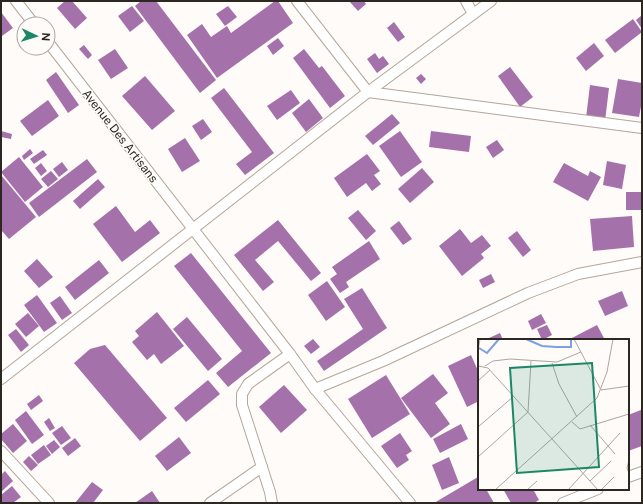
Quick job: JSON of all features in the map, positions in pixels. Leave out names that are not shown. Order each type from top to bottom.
[{"type":"street","points":[[16,1],[28,16]]},
{"type":"street","points":[[297,1],[368,92],[642,128]]},
{"type":"street","points":[[466,1],[473,14]]},
{"type":"street","points":[[1,380],[368,92],[491,1]]},
{"type":"street","name":"Avenue Des Artisans","points":[[56,52],[290,354],[315,389],[410,503]]},
{"type":"street","points":[[315,389],[383,361],[528,293],[578,274],[642,262]]},
{"type":"street","points":[[272,503],[242,404],[242,394],[248,384],[290,354]]},
{"type":"street","points":[[1,451],[49,503]]},
{"type":"street","points":[[210,503],[262,467]]},
{"type":"street","points":[[629,477],[642,472]]},
{"type":"street","points":[[563,503],[596,490]]},
{"type":"building","points":[[65,1],[72,1],[87,18],[75,29],[57,8]]},
{"type":"building","points":[[141,1],[156,1],[216,80],[200,93],[135,6]]},
{"type":"building","points":[[275,1],[278,1],[293,23],[217,78],[187,35],[202,24],[211,37],[227,26],[231,33]]},
{"type":"building","points":[[349,1],[364,1],[366,4],[358,11]]},
{"type":"building","points":[[132,6],[144,21],[130,32],[118,16]]},
{"type":"building","points":[[228,6],[237,17],[225,26],[216,14]]},
{"type":"building","points":[[1,12],[13,28],[2,36],[1,34]]},
{"type":"building","points":[[642,15],[642,29],[636,20]]},
{"type":"building","points":[[633,19],[642,32],[615,53],[605,40]]},
{"type":"building","points":[[394,22],[405,37],[398,42],[387,28]]},
{"type":"building","points":[[278,38],[284,46],[273,55],[267,46]]},
{"type":"building","points":[[594,43],[604,56],[586,71],[576,58]]},
{"type":"building","points":[[84,45],[92,55],[88,59],[79,49]]},
{"type":"building","points":[[115,49],[128,68],[111,79],[98,60]]},
{"type":"building","points":[[304,49],[319,68],[322,66],[345,96],[330,108],[293,58]]},
{"type":"building","points":[[375,53],[379,59],[383,56],[389,64],[377,73],[367,59]]},
{"type":"building","points":[[510,67],[533,97],[520,107],[498,76]]},
{"type":"building","points":[[56,72],[79,105],[68,113],[46,80]]},
{"type":"building","points":[[421,74],[426,79],[421,84],[416,78]]},
{"type":"building","points":[[145,76],[175,111],[152,130],[122,96]]},
{"type":"building","points":[[618,79],[642,83],[642,101],[639,117],[612,113]]},
{"type":"building","points":[[590,85],[609,88],[605,121],[586,118]]},
{"type":"building","points":[[224,88],[274,153],[245,175],[236,164],[252,152],[211,98]]},
{"type":"building","points":[[291,90],[300,103],[277,120],[267,106]]},
{"type":"building","points":[[309,99],[323,118],[306,132],[292,113]]},
{"type":"building","points":[[48,100],[59,116],[32,136],[20,121]]},
{"type":"building","points":[[392,114],[400,123],[373,145],[365,136]]},
{"type":"building","points":[[203,119],[212,132],[201,140],[192,126]]},
{"type":"building","points":[[1,131],[12,134],[11,139],[1,137]]},
{"type":"building","points":[[400,131],[422,162],[401,177],[379,146]]},
{"type":"building","points":[[431,131],[471,136],[469,152],[429,147]]},
{"type":"building","points":[[185,138],[200,161],[182,172],[168,149]]},
{"type":"building","points":[[497,140],[504,150],[493,158],[486,147]]},
{"type":"building","points":[[30,149],[33,153],[24,160],[22,156]]},
{"type":"building","points":[[43,150],[47,155],[34,164],[30,159]]},
{"type":"building","points":[[367,154],[380,171],[374,175],[381,184],[372,191],[366,183],[347,197],[334,178]]},
{"type":"building","points":[[19,157],[43,187],[25,202],[1,172]]},
{"type":"building","points":[[87,159],[97,172],[39,217],[29,203]]},
{"type":"building","points":[[607,161],[626,165],[622,189],[603,185]]},
{"type":"building","points":[[62,162],[68,170],[59,177],[53,169]]},
{"type":"building","points":[[41,163],[47,171],[41,176],[35,168]]},
{"type":"building","points":[[564,163],[588,176],[590,171],[601,177],[588,201],[553,182]]},
{"type":"building","points":[[422,168],[434,182],[410,203],[398,189]]},
{"type":"building","points":[[51,171],[58,179],[48,187],[41,179]]},
{"type":"building","points":[[1,175],[36,217],[9,239],[1,230]]},
{"type":"building","points":[[98,179],[105,187],[80,209],[73,201]]},
{"type":"building","points":[[626,192],[642,192],[642,210],[626,210]]},
{"type":"building","points":[[116,206],[135,232],[150,220],[160,233],[122,262],[93,224]]},
{"type":"building","points":[[358,210],[376,231],[366,240],[348,218]]},
{"type":"building","points":[[632,216],[634,247],[593,251],[590,219]]},
{"type":"building","points":[[278,220],[321,273],[311,281],[278,241],[255,260],[274,282],[263,291],[234,255]]},
{"type":"building","points":[[399,221],[412,239],[403,245],[390,228]]},
{"type":"building","points":[[460,229],[471,243],[482,235],[491,246],[481,254],[484,258],[462,276],[439,246]]},
{"type":"building","points":[[517,231],[531,250],[523,257],[508,238]]},
{"type":"building","points":[[369,241],[380,259],[346,282],[349,287],[340,293],[330,279],[337,274],[332,267]]},
{"type":"building","points":[[191,253],[271,353],[228,387],[216,373],[242,351],[174,266]]},
{"type":"building","points":[[37,259],[53,277],[39,288],[24,271]]},
{"type":"building","points":[[99,260],[109,273],[75,300],[65,287]]},
{"type":"building","points":[[491,274],[495,282],[483,288],[479,280]]},
{"type":"building","points":[[327,281],[345,307],[326,321],[308,295]]},
{"type":"building","points":[[362,288],[387,328],[324,371],[317,361],[363,329],[344,299]]},
{"type":"building","points":[[622,291],[628,306],[605,316],[598,301]]},
{"type":"building","points":[[37,295],[57,323],[44,332],[24,305]]},
{"type":"building","points":[[60,296],[72,313],[62,320],[50,303]]},
{"type":"building","points":[[157,312],[184,346],[161,364],[154,354],[147,360],[132,342],[139,336],[135,331]]},
{"type":"building","points":[[28,313],[39,326],[26,337],[15,324]]},
{"type":"building","points":[[541,314],[546,323],[532,330],[528,321]]},
{"type":"building","points":[[187,317],[222,359],[208,371],[173,329]]},
{"type":"building","points":[[547,325],[552,335],[542,339],[537,329]]},
{"type":"building","points":[[597,325],[604,339],[570,339]]},
{"type":"building","points":[[16,329],[29,345],[21,352],[8,335]]},
{"type":"building","points":[[500,333],[503,339],[490,339]]},
{"type":"building","points":[[313,339],[320,347],[311,354],[304,346]]},
{"type":"building","points":[[105,345],[167,418],[140,441],[74,363],[90,349]]},
{"type":"building","points":[[471,355],[478,371],[478,402],[467,407],[448,366]]},
{"type":"building","points":[[433,374],[448,393],[435,403],[450,424],[431,438],[401,398]]},
{"type":"building","points":[[386,375],[410,414],[372,438],[348,399]]},
{"type":"building","points":[[208,380],[220,394],[186,422],[174,408]]},
{"type":"building","points":[[284,385],[307,410],[281,433],[259,407]]},
{"type":"building","points":[[39,395],[43,401],[31,410],[27,404]]},
{"type":"building","points":[[641,410],[642,446],[629,451],[629,415]]},
{"type":"building","points":[[26,411],[44,435],[32,444],[15,420]]},
{"type":"building","points":[[49,418],[55,428],[50,431],[44,422]]},
{"type":"building","points":[[13,424],[27,441],[13,453],[1,439],[1,434]]},
{"type":"building","points":[[461,424],[468,439],[440,453],[433,439]]},
{"type":"building","points":[[62,426],[71,438],[61,445],[52,433]]},
{"type":"building","points":[[400,433],[412,451],[406,455],[409,460],[397,468],[381,446]]},
{"type":"building","points":[[179,437],[191,453],[167,471],[155,456]]},
{"type":"building","points":[[75,438],[81,446],[68,456],[62,448]]},
{"type":"building","points":[[54,440],[60,447],[52,454],[46,446]]},
{"type":"building","points":[[44,445],[51,455],[38,464],[31,455]]},
{"type":"building","points":[[29,456],[38,465],[31,471],[23,462]]},
{"type":"building","points":[[449,457],[459,483],[442,490],[432,465]]},
{"type":"building","points":[[5,471],[13,481],[1,492],[1,475]]},
{"type":"building","points":[[478,477],[478,490],[487,490],[494,503],[434,503]]},
{"type":"building","points":[[92,482],[103,490],[93,503],[75,503]]},
{"type":"building","points":[[12,486],[21,497],[13,503],[1,503],[1,495]]},
{"type":"building","points":[[504,490],[534,490],[539,500],[534,503],[511,503]]},
{"type":"building","points":[[152,491],[160,503],[135,503]]}]
